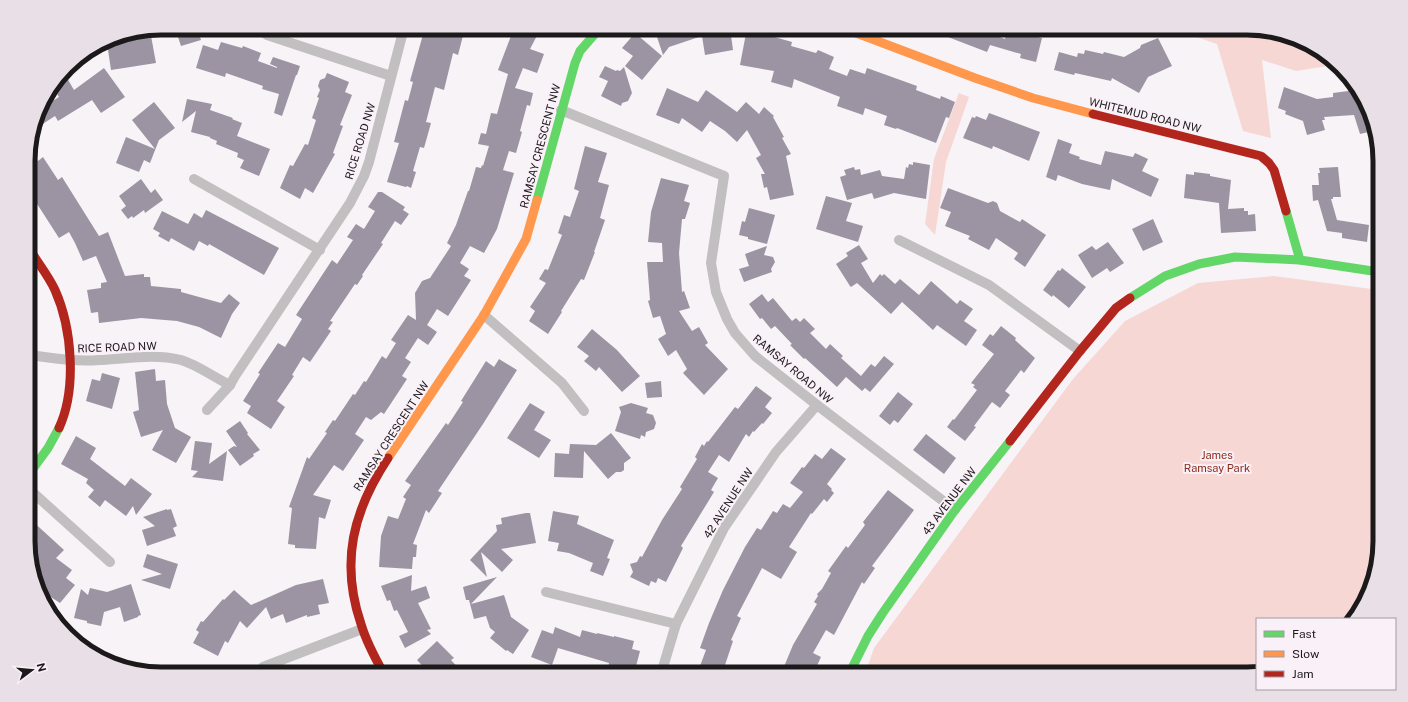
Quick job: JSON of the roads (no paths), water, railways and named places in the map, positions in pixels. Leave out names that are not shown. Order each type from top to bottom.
[{"type":"street","points":[[267,35],[391,76]]},
{"type":"street","name":"RICE ROAD NW","points":[[207,410],[230,385],[350,203],[364,176],[369,162],[402,35]]},
{"type":"street","name":"RAMSAY CRESCENT NW","points":[[380,667],[368,645],[353,597],[350,565],[353,533],[362,503],[377,475],[484,315],[526,239],[575,64],[580,51],[594,35]]},
{"type":"street","name":"WHITEMUD ROAD NW","points":[[861,35],[975,78],[1033,98],[1261,156],[1274,170],[1300,260]]},
{"type":"street","name":"RAMSAY ROAD NW","points":[[561,110],[724,176],[710,263],[720,306],[735,333],[755,356],[955,510]]},
{"type":"street","points":[[194,179],[320,250]]},
{"type":"street","points":[[899,240],[989,285],[1080,351]]},
{"type":"street","name":"43 AVENUE NW","points":[[852,667],[868,636],[882,614],[955,510],[1080,351],[1116,308],[1149,284],[1176,271],[1205,262],[1235,257],[1300,260]]},
{"type":"street","points":[[35,259],[54,288],[61,306],[69,342],[70,360],[69,383],[64,417],[55,437],[35,465]]},
{"type":"street","points":[[1300,260],[1373,271]]},
{"type":"street","points":[[484,315],[562,383],[584,411]]},
{"type":"street","name":"RICE ROAD NW","points":[[35,357],[70,360],[98,360],[162,356],[182,360],[230,385]]},
{"type":"street","name":"42 AVENUE NW","points":[[663,667],[676,624],[724,528],[776,452],[817,405]]},
{"type":"street","points":[[35,494],[110,562]]},
{"type":"street","points":[[546,592],[676,624]]},
{"type":"street","points":[[265,667],[362,628]]},
{"type":"park label","name":"James Ramsay Park","points":[[1217,461]]}]
